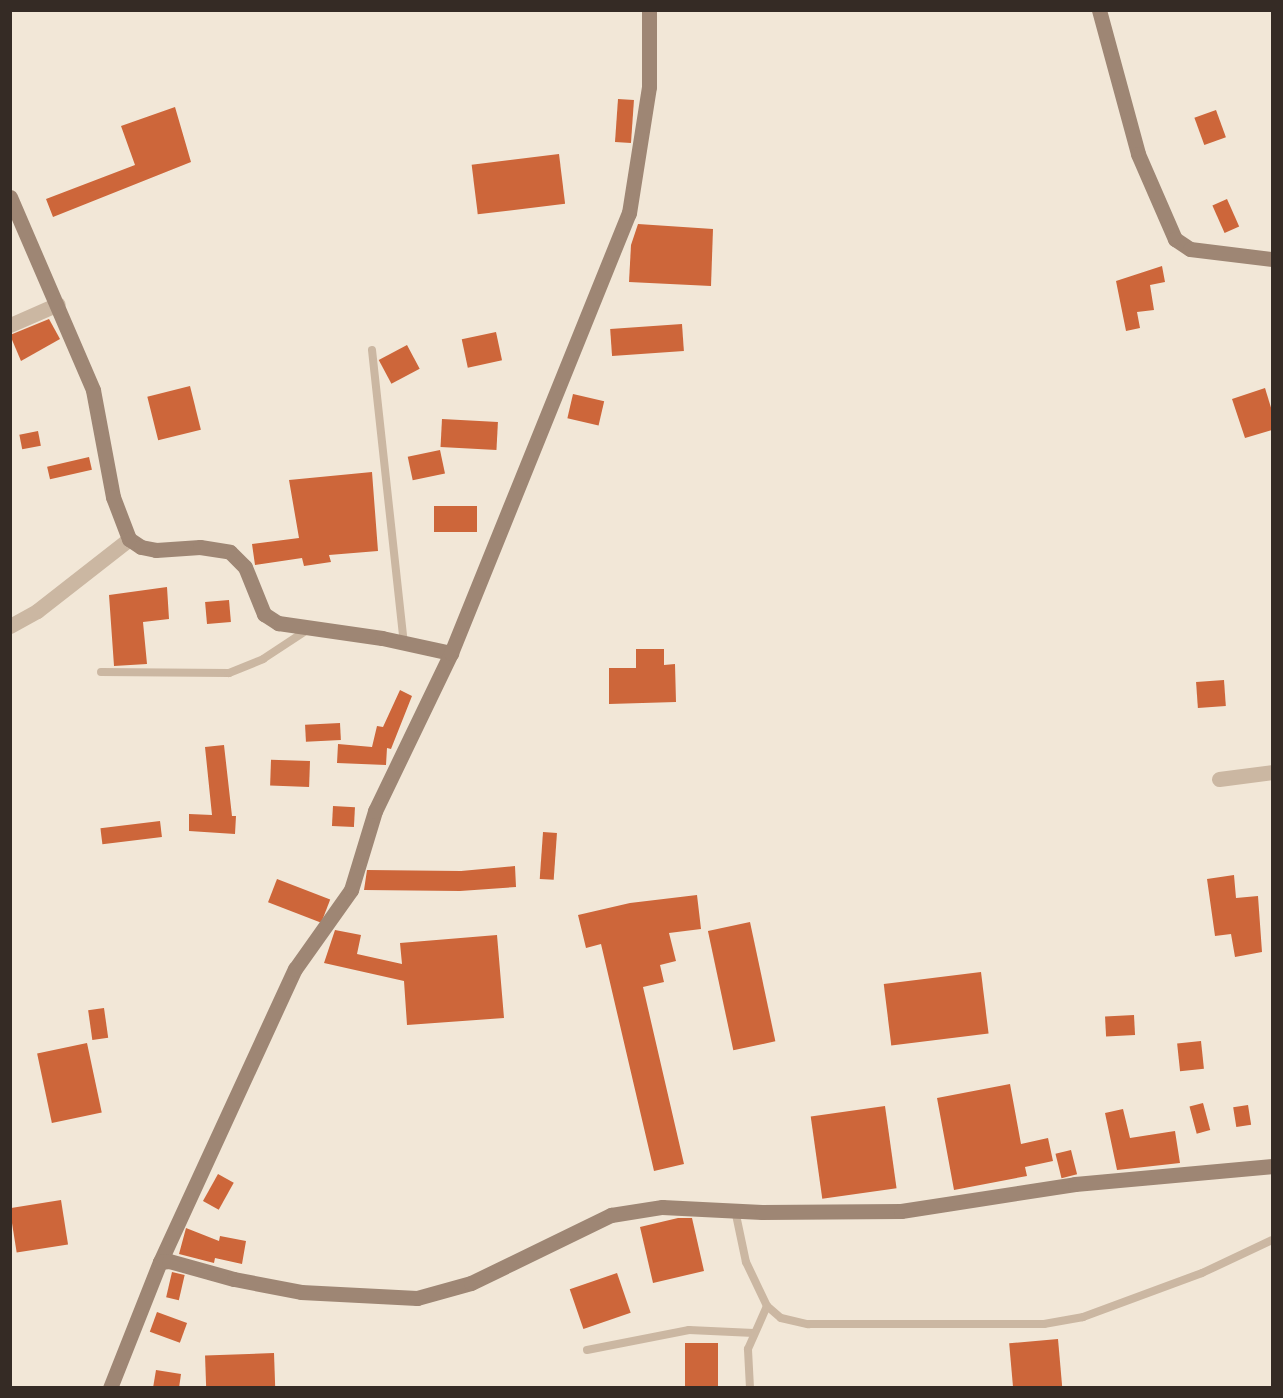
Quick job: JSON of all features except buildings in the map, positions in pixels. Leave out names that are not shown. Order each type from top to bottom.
[{"type":"street","points":[[110,1388],[160,1262],[295,969],[351,890],[375,811],[451,653],[629,213],[649,87],[649,10]]},
{"type":"street","points":[[1099,10],[1138,154],[1175,239],[1190,249],[1272,259]]},
{"type":"street","points":[[10,197],[27,243],[58,304],[93,390],[112,498],[129,539],[141,547],[156,550],[200,546],[230,552],[245,567],[264,614],[278,623],[306,630],[404,643],[451,653]]},
{"type":"street","points":[[10,325],[58,304]]},
{"type":"street","points":[[10,626],[37,611],[129,539]]},
{"type":"street","points":[[1219,779],[1272,772]]},
{"type":"street","points":[[160,1262],[301,1292],[417,1298],[471,1283],[611,1215],[662,1207],[901,1211],[1075,1184],[1272,1166]]},
{"type":"lane","points":[[372,350],[404,643]]},
{"type":"lane","points":[[101,672],[229,673],[263,660],[306,630]]},
{"type":"lane","points":[[735,1210],[746,1262],[767,1306],[781,1318],[808,1324],[1044,1324],[1122,1305],[1272,1240]]},
{"type":"lane","points":[[750,1388],[748,1358],[754,1333],[767,1306]]},
{"type":"lane","points":[[587,1350],[689,1330],[754,1333]]}]
